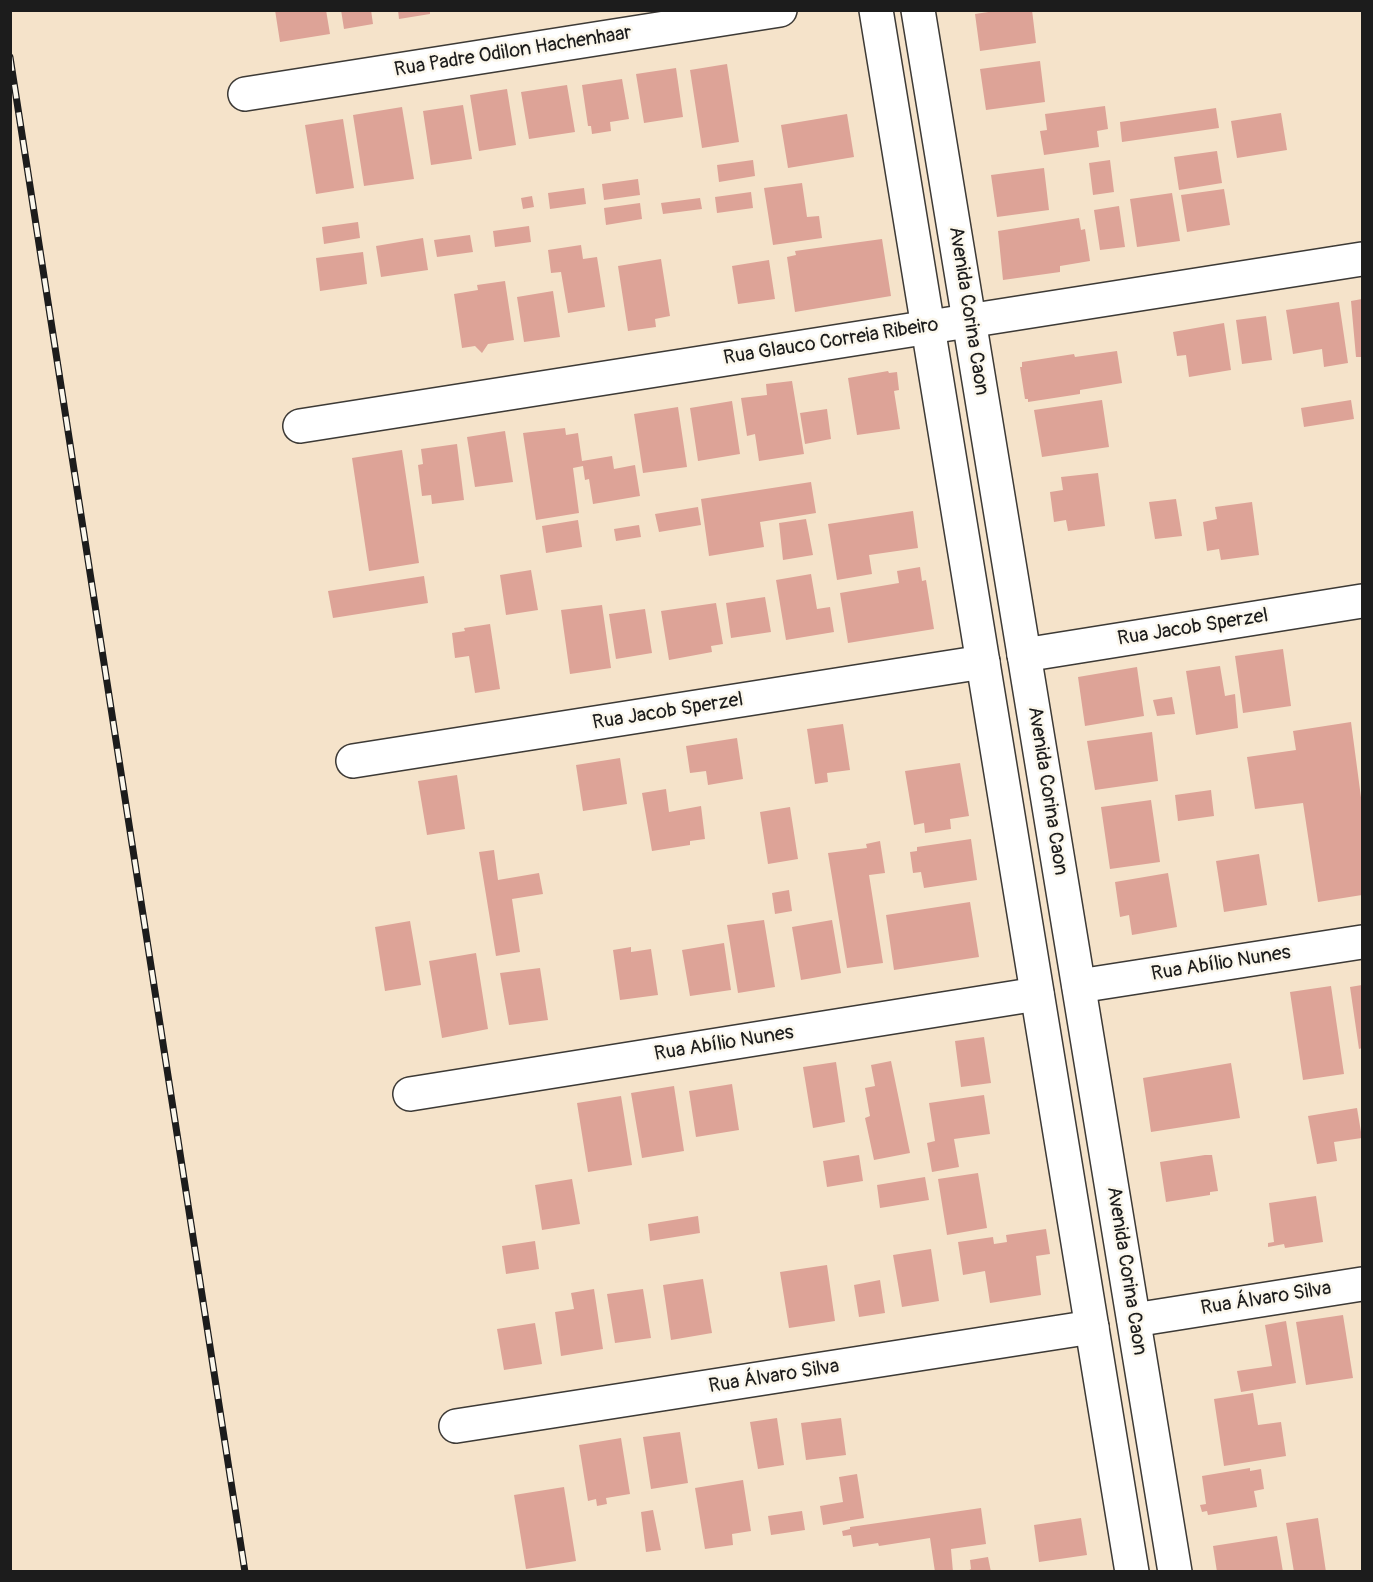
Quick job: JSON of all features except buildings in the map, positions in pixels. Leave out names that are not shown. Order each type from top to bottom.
[{"type":"street","name":"Rua Padre Odilon Hachenhaar","points":[[246,94],[780,10]]},
{"type":"street","points":[[876,10],[1132,1572]]},
{"type":"street","name":"Avenida Corina Caon","points":[[918,10],[1175,1572]]},
{"type":"street","name":"Rua Glauco Correia Ribeiro","points":[[300,426],[1362,259]]},
{"type":"street","name":"Rua Jacob Sperzel","points":[[1024,655],[1362,601]]},
{"type":"street","name":"Rua Jacob Sperzel","points":[[354,761],[983,662]]},
{"type":"street","name":"Rua Abílio Nunes","points":[[1079,986],[1362,942]]},
{"type":"street","name":"Rua Abílio Nunes","points":[[410,1094],[1037,994]]},
{"type":"street","name":"Rua Álvaro Silva","points":[[1134,1320],[1362,1284]]},
{"type":"street","name":"Rua Álvaro Silva","points":[[456,1426],[1092,1327]]},
{"type":"railway","points":[[10,57],[245,1572]]}]
